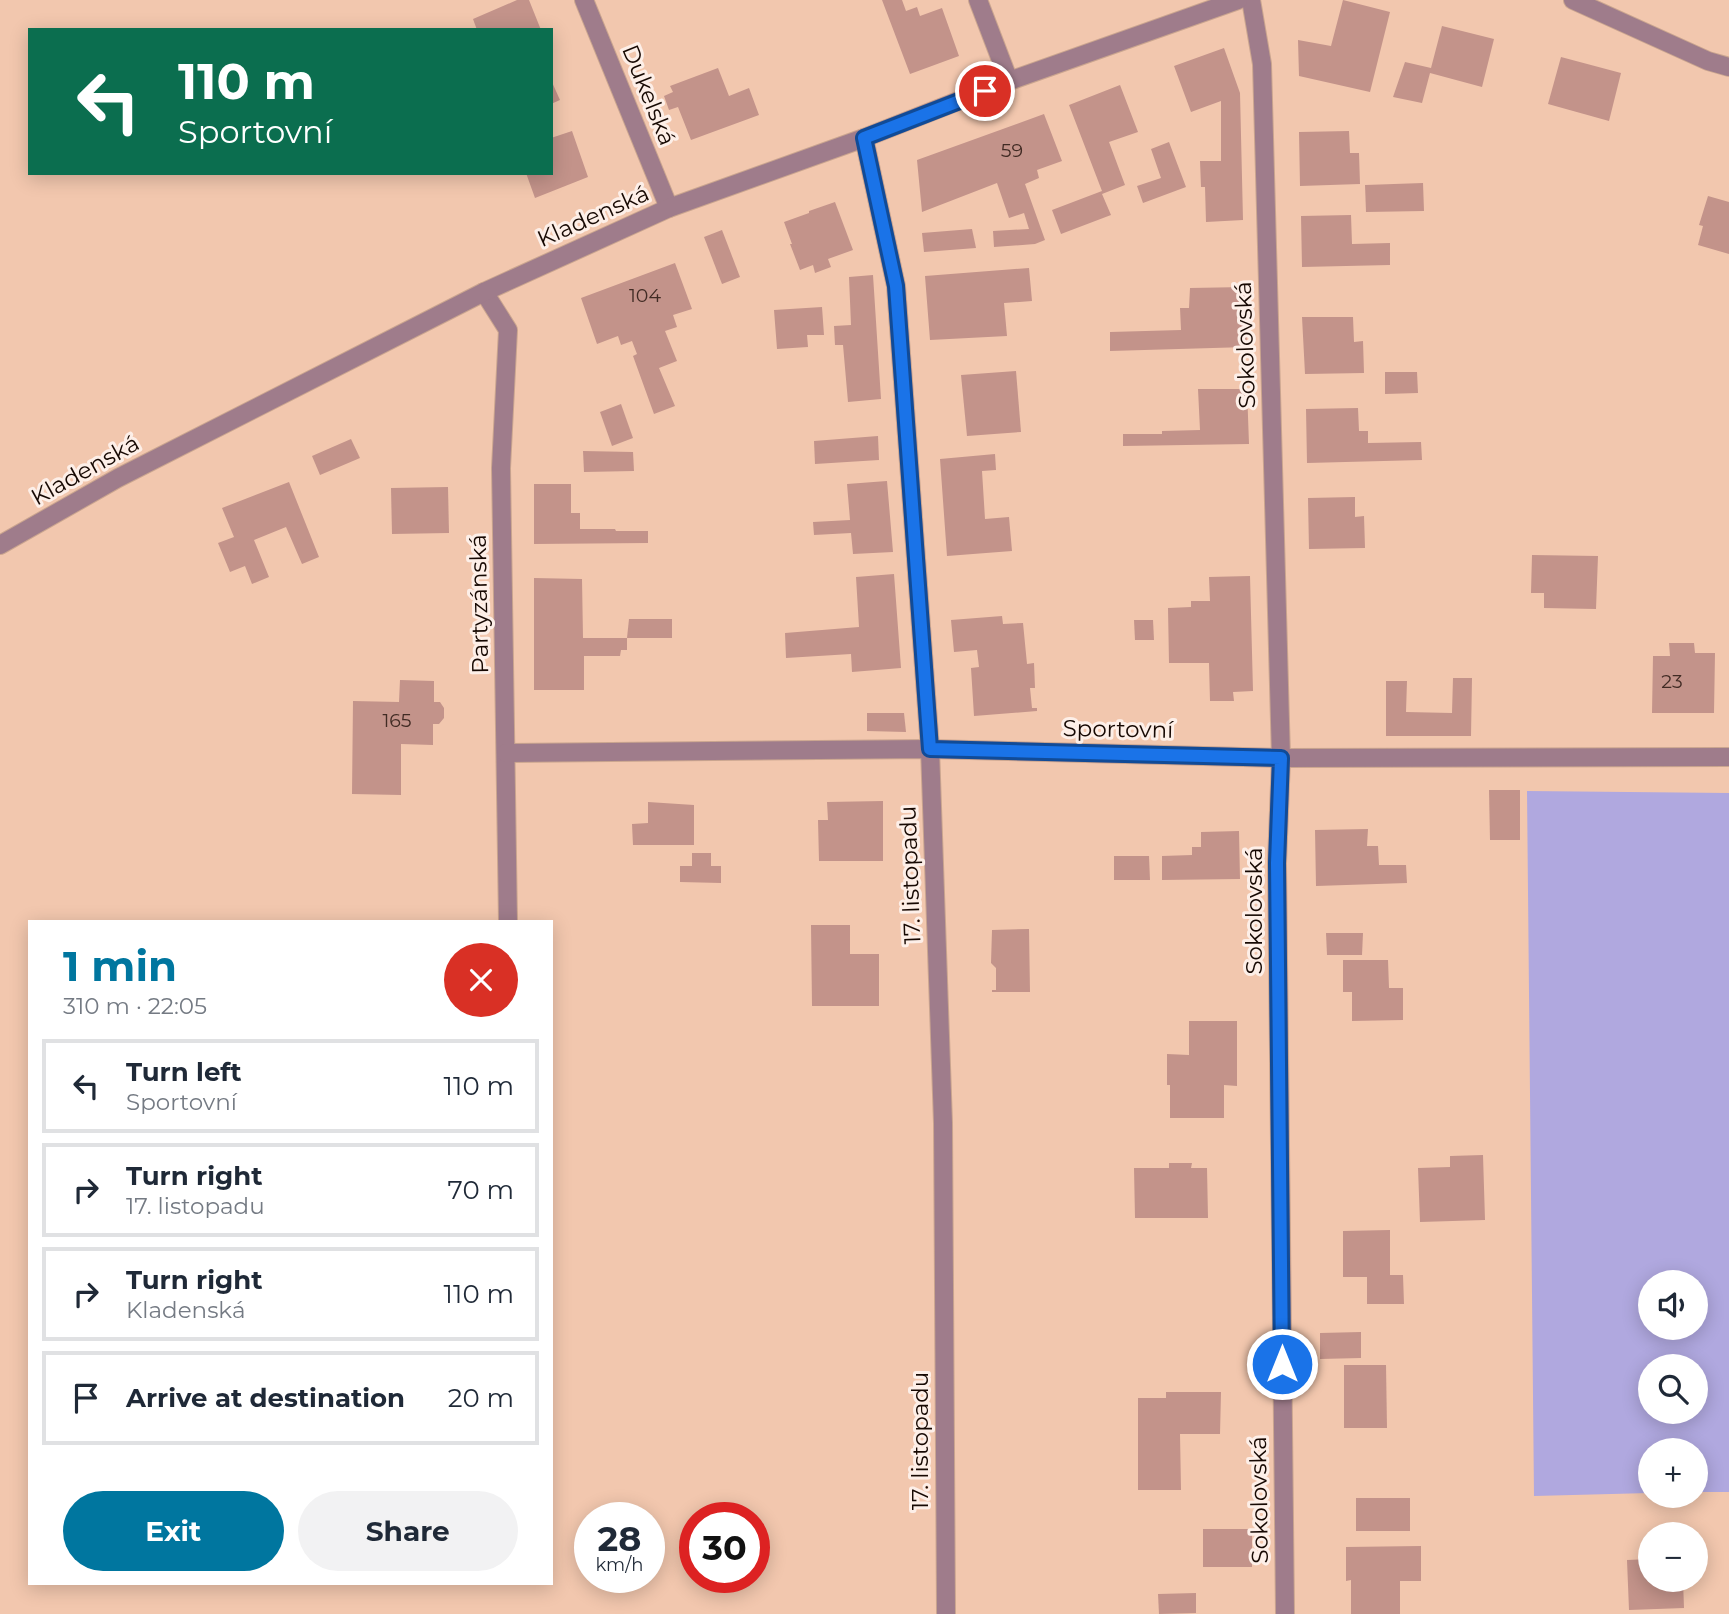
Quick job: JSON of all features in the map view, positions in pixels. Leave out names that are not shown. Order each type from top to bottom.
[{"type":"street","name":"Dukelská","points":[[584,0],[669,208]]},
{"type":"street","points":[[978,0],[1009,81]]},
{"type":"street","name":"Kladenská","points":[[0,545],[118,478],[484,292],[669,208],[864,138],[1009,81],[1238,0]]},
{"type":"street","name":"Sokolovská","points":[[1251,0],[1262,64],[1281,758],[1277,863],[1285,1614]]},
{"type":"street","points":[[1573,0],[1707,61],[1729,67]]},
{"type":"street","name":"17. listopadu","points":[[864,138],[896,286],[930,749],[943,1122],[946,1614]]},
{"type":"street","name":"Partyzánská","points":[[484,292],[508,330],[501,467],[508,920]]},
{"type":"street","name":"Sportovní","points":[[506,754],[930,749],[1281,758],[1729,757]]},
{"type":"shaded area","points":[[1527,791],[1729,793],[1729,1492],[1708,1492],[1708,1438],[1638,1438],[1638,1493],[1534,1496]]},
{"type":"building","points":[[517,0],[529,0],[540,28],[476,28],[473,19]]},
{"type":"building","points":[[882,0],[902,0],[906,11],[917,7],[920,16],[942,8],[959,56],[910,74]]},
{"type":"building","points":[[1343,0],[1390,12],[1370,92],[1299,76],[1298,40],[1331,46]]},
{"type":"building","points":[[1442,26],[1494,39],[1482,87],[1430,73],[1422,103],[1393,97],[1405,62],[1431,68]]},
{"type":"building","points":[[1224,48],[1240,93],[1243,220],[1206,222],[1205,187],[1201,187],[1200,161],[1221,161],[1221,101],[1191,112],[1174,66]]},
{"type":"building","points":[[1561,57],[1621,73],[1609,121],[1548,104]]},
{"type":"building","points":[[718,68],[729,96],[749,88],[759,115],[691,140],[678,107],[669,110],[664,96],[673,92],[670,86]]},
{"type":"building","points":[[553,84],[560,100],[553,103]]},
{"type":"building","points":[[1120,85],[1138,132],[1109,142],[1125,185],[1102,194],[1111,215],[1061,234],[1052,210],[1102,191],[1069,105]]},
{"type":"building","points":[[1044,114],[1062,161],[1037,170],[1039,178],[1025,184],[1045,240],[1035,244],[994,247],[993,231],[1029,229],[1024,213],[1009,218],[997,183],[922,212],[917,160]]},
{"type":"building","points":[[572,131],[588,177],[535,198],[527,175],[553,175],[553,137]]},
{"type":"building","points":[[1349,131],[1350,153],[1359,153],[1360,184],[1300,186],[1299,132]]},
{"type":"building","points":[[1169,142],[1186,187],[1143,203],[1137,186],[1161,178],[1151,149]]},
{"type":"building","points":[[1423,183],[1424,211],[1366,212],[1365,185]]},
{"type":"building","points":[[1708,196],[1729,202],[1729,254],[1698,245],[1703,226],[1699,225]]},
{"type":"building","points":[[835,202],[853,250],[828,259],[831,267],[815,273],[813,265],[800,270],[784,222]]},
{"type":"building","points":[[1351,215],[1352,244],[1390,243],[1390,265],[1302,267],[1301,216]]},
{"type":"building","points":[[972,229],[976,248],[924,252],[922,233]]},
{"type":"building","points":[[722,230],[740,277],[722,284],[704,237]]},
{"type":"building","points":[[675,263],[692,309],[673,315],[677,327],[665,331],[677,361],[659,368],[675,406],[654,414],[633,356],[637,354],[632,341],[621,345],[618,336],[597,344],[581,298]]},
{"type":"building","points":[[1029,268],[1032,301],[1004,303],[1007,336],[930,340],[925,276]]},
{"type":"building","points":[[873,275],[881,399],[848,402],[843,345],[835,345],[834,326],[851,325],[849,277]]},
{"type":"building","points":[[1245,287],[1247,347],[1110,351],[1110,332],[1181,330],[1180,308],[1189,308],[1190,288]]},
{"type":"building","points":[[822,307],[824,335],[807,335],[808,347],[777,349],[774,310]]},
{"type":"building","points":[[1302,317],[1353,317],[1354,342],[1363,341],[1364,373],[1305,374]]},
{"type":"building","points":[[1016,371],[1021,432],[967,436],[961,375]]},
{"type":"building","points":[[1385,372],[1417,372],[1418,393],[1385,394]]},
{"type":"building","points":[[1198,389],[1247,389],[1249,444],[1123,446],[1123,434],[1200,430]]},
{"type":"building","points":[[621,404],[633,438],[612,446],[600,412]]},
{"type":"building","points":[[1358,408],[1359,431],[1368,431],[1368,443],[1421,442],[1422,460],[1307,463],[1306,409]]},
{"type":"building","points":[[878,436],[879,460],[815,464],[814,441]]},
{"type":"building","points":[[351,439],[360,458],[320,475],[312,456]]},
{"type":"building","points":[[583,451],[633,452],[634,471],[584,472]]},
{"type":"building","points":[[995,454],[996,470],[982,471],[985,519],[1009,517],[1012,551],[947,556],[940,459]]},
{"type":"building","points":[[887,481],[893,552],[853,554],[851,533],[814,535],[813,522],[850,520],[847,484]]},
{"type":"building","points":[[289,482],[319,557],[302,564],[286,527],[254,540],[269,577],[252,584],[245,566],[230,572],[218,543],[234,537],[222,508]]},
{"type":"building","points":[[534,484],[571,484],[571,513],[580,513],[580,529],[648,531],[648,543],[534,544]]},
{"type":"building","points":[[448,487],[449,533],[392,534],[391,488]]},
{"type":"building","points":[[1355,497],[1355,517],[1364,516],[1365,548],[1309,549],[1308,498]]},
{"type":"building","points":[[1532,555],[1598,556],[1596,609],[1544,608],[1544,593],[1531,593]]},
{"type":"building","points":[[894,574],[901,668],[852,672],[851,654],[786,658],[785,633],[859,627],[856,577]]},
{"type":"building","points":[[1250,576],[1253,691],[1233,692],[1234,701],[1210,701],[1209,663],[1169,663],[1168,608],[1191,607],[1191,601],[1210,601],[1209,577]]},
{"type":"building","points":[[534,578],[582,579],[583,638],[627,638],[627,650],[621,650],[620,656],[584,656],[584,690],[534,690]]},
{"type":"building","points":[[1002,616],[1003,624],[1023,623],[1027,664],[1034,663],[1035,688],[1030,688],[1032,708],[1037,708],[1037,711],[974,716],[971,668],[979,667],[977,650],[954,652],[951,620]]},
{"type":"building","points":[[629,619],[672,619],[672,638],[627,638]]},
{"type":"building","points":[[1134,620],[1153,620],[1154,640],[1135,640]]},
{"type":"building","points":[[1669,643],[1694,643],[1695,653],[1715,653],[1714,713],[1652,713],[1653,656],[1670,656]]},
{"type":"building","points":[[1453,678],[1472,678],[1471,736],[1386,736],[1386,681],[1407,681],[1406,712],[1452,713]]},
{"type":"building","points":[[400,680],[434,681],[434,702],[440,702],[444,708],[444,718],[439,724],[433,724],[433,745],[401,744],[401,795],[352,794],[353,701],[399,702]]},
{"type":"building","points":[[867,713],[904,713],[906,732],[867,731]]},
{"type":"building","points":[[1489,790],[1520,790],[1520,840],[1490,840]]},
{"type":"building","points":[[883,801],[883,861],[819,861],[818,820],[828,820],[827,802]]},
{"type":"building","points":[[648,802],[694,805],[694,845],[633,845],[632,824],[648,823]]},
{"type":"building","points":[[1368,829],[1367,846],[1378,846],[1379,865],[1406,865],[1407,883],[1316,886],[1315,830]]},
{"type":"building","points":[[1239,831],[1240,879],[1162,880],[1162,856],[1192,855],[1192,847],[1201,847],[1201,832]]},
{"type":"building","points":[[692,853],[711,853],[711,866],[721,866],[721,883],[680,882],[680,866],[692,866]]},
{"type":"building","points":[[1114,856],[1149,856],[1150,880],[1114,880]]},
{"type":"building","points":[[811,925],[850,925],[850,954],[879,954],[879,1006],[812,1006]]},
{"type":"building","points":[[1029,929],[1030,992],[992,992],[996,990],[996,968],[991,963],[992,930]]},
{"type":"building","points":[[1326,933],[1363,933],[1362,955],[1327,955]]},
{"type":"building","points":[[1343,960],[1388,960],[1389,988],[1403,988],[1403,1020],[1352,1021],[1352,992],[1343,992]]},
{"type":"building","points":[[1189,1021],[1237,1021],[1237,1086],[1224,1085],[1224,1118],[1170,1118],[1167,1054],[1189,1055]]},
{"type":"building","points":[[1483,1155],[1485,1220],[1420,1222],[1418,1168],[1450,1167],[1450,1156]]},
{"type":"building","points":[[1169,1163],[1192,1163],[1191,1168],[1207,1168],[1208,1218],[1135,1218],[1134,1168],[1169,1168]]},
{"type":"building","points":[[1390,1230],[1390,1275],[1403,1275],[1404,1304],[1367,1304],[1367,1277],[1343,1277],[1343,1231]]},
{"type":"building","points":[[1361,1332],[1361,1358],[1320,1359],[1320,1333]]},
{"type":"building","points":[[1344,1365],[1386,1365],[1387,1428],[1344,1428]]},
{"type":"building","points":[[1166,1392],[1221,1392],[1220,1434],[1180,1434],[1181,1490],[1138,1490],[1138,1398],[1166,1398]]},
{"type":"building","points":[[1356,1498],[1410,1498],[1410,1531],[1356,1531]]},
{"type":"building","points":[[1203,1529],[1252,1529],[1252,1567],[1203,1567]]},
{"type":"building","points":[[1421,1546],[1421,1581],[1400,1581],[1400,1614],[1351,1614],[1351,1580],[1346,1581],[1346,1547]]},
{"type":"building","points":[[1627,1560],[1638,1560],[1638,1592],[1683,1592],[1684,1608],[1629,1610]]},
{"type":"building","points":[[1196,1593],[1196,1613],[1159,1614],[1158,1594]]},
{"type":"route","points":[[985,91],[864,138],[896,286],[930,749],[1281,758],[1277,863],[1282,1364]]}]
